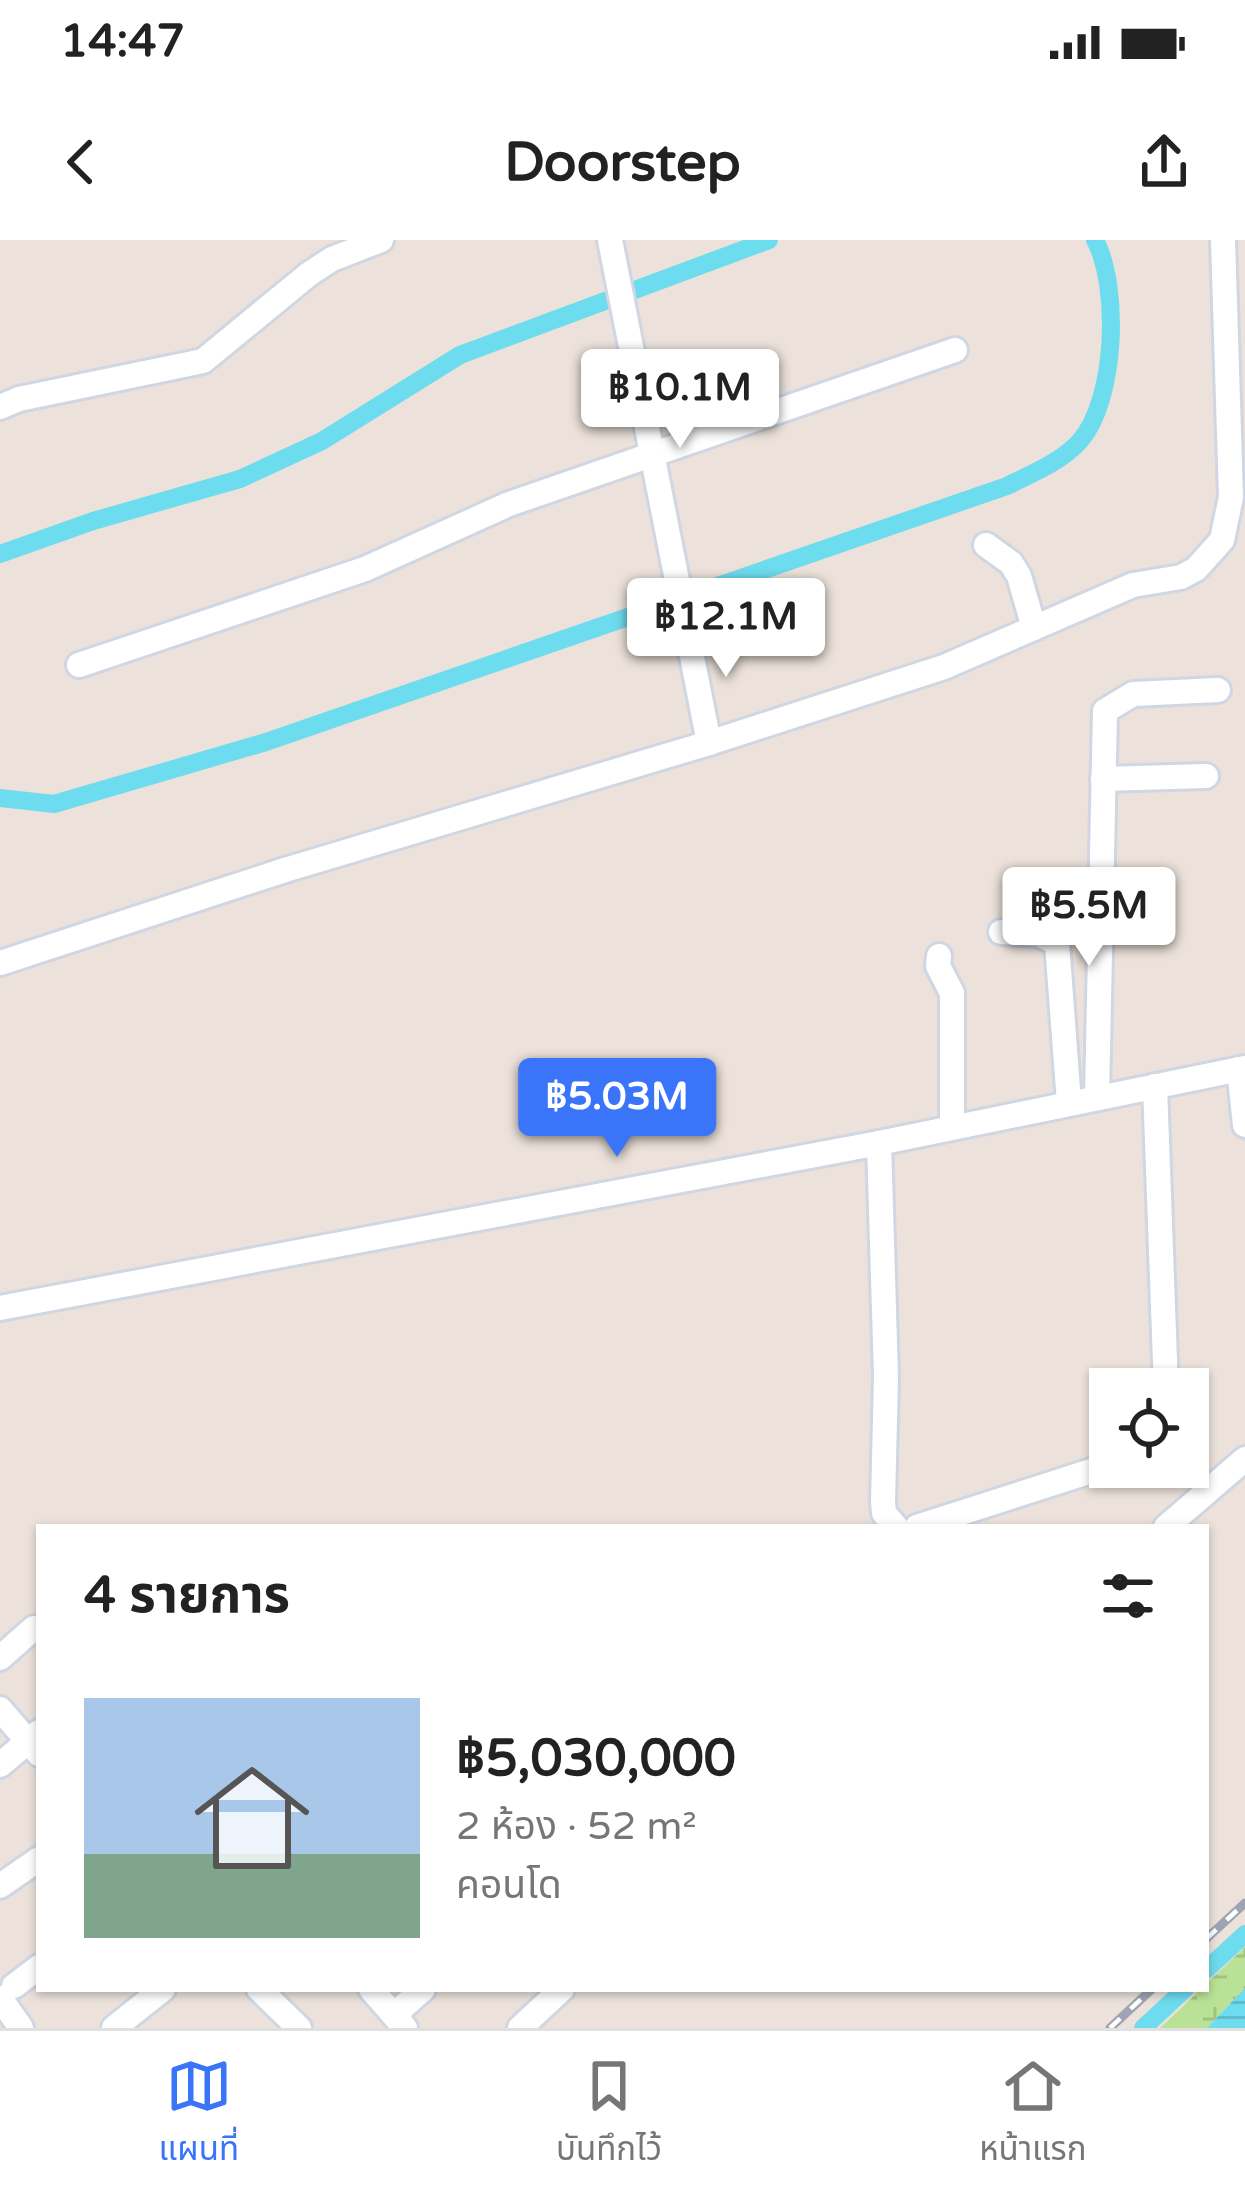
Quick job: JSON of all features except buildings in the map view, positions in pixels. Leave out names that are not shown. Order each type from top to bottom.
[{"type":"street","points":[[0,407],[19,399],[203,361],[309,274],[332,259],[381,240]]},
{"type":"street","points":[[610,240],[709,743]]},
{"type":"street","points":[[0,963],[944,667],[1132,585],[1181,577],[1196,569],[1222,540],[1231,497],[1223,240]]},
{"type":"street","points":[[79,664],[364,569],[509,504],[955,350]]},
{"type":"street","points":[[986,545],[1011,563],[1034,628]]},
{"type":"street","points":[[1097,1097],[1105,711],[1133,694],[1218,690]]},
{"type":"street","points":[[1103,778],[1206,776]]},
{"type":"street","points":[[1001,932],[1038,934],[1057,943],[1069,1102]]},
{"type":"street","points":[[939,956],[938,966],[952,993],[952,1125]]},
{"type":"street","points":[[0,1308],[879,1142],[1242,1068],[1245,1125]]},
{"type":"street","points":[[1155,1086],[1165,1368]]},
{"type":"street","points":[[879,1142],[886,1377],[883,1502],[884,1513],[893,1524]]},
{"type":"street","points":[[1169,1524],[1245,1459]]},
{"type":"street","points":[[926,1524],[1089,1472]]},
{"type":"street","points":[[0,1658],[34,1628]]},
{"type":"street","points":[[0,1709],[36,1742],[0,1765]]},
{"type":"street","points":[[0,1886],[36,1861]]},
{"type":"street","points":[[21,2028],[7,1992],[36,1969]]},
{"type":"street","points":[[114,2028],[159,1992]]},
{"type":"street","points":[[262,1992],[291,2019]]},
{"type":"street","points":[[374,1992],[399,2021],[420,1992]]},
{"type":"street","points":[[520,2028],[559,1992]]},
{"type":"street","points":[[261,2028],[291,2019]]},
{"type":"green space","points":[[1245,1947],[1245,1988],[1207,2028],[1160,2028],[1198,1992],[1209,1992],[1209,1981]]},
{"type":"water","points":[[1245,1988],[1245,2028],[1207,2028]]},
{"type":"waterway","points":[[0,554],[93,521],[240,479],[322,441],[460,355],[769,240]]},
{"type":"waterway","points":[[0,798],[54,804],[266,742],[1037,472],[1080,441],[1101,399],[1111,313],[1095,240]]},
{"type":"waterway","points":[[1209,1967],[1245,1934]]},
{"type":"waterway","points":[[1143,2028],[1182,1992]]},
{"type":"railway","points":[[1209,1936],[1245,1903]]},
{"type":"railway","points":[[1110,2028],[1149,1992]]}]
